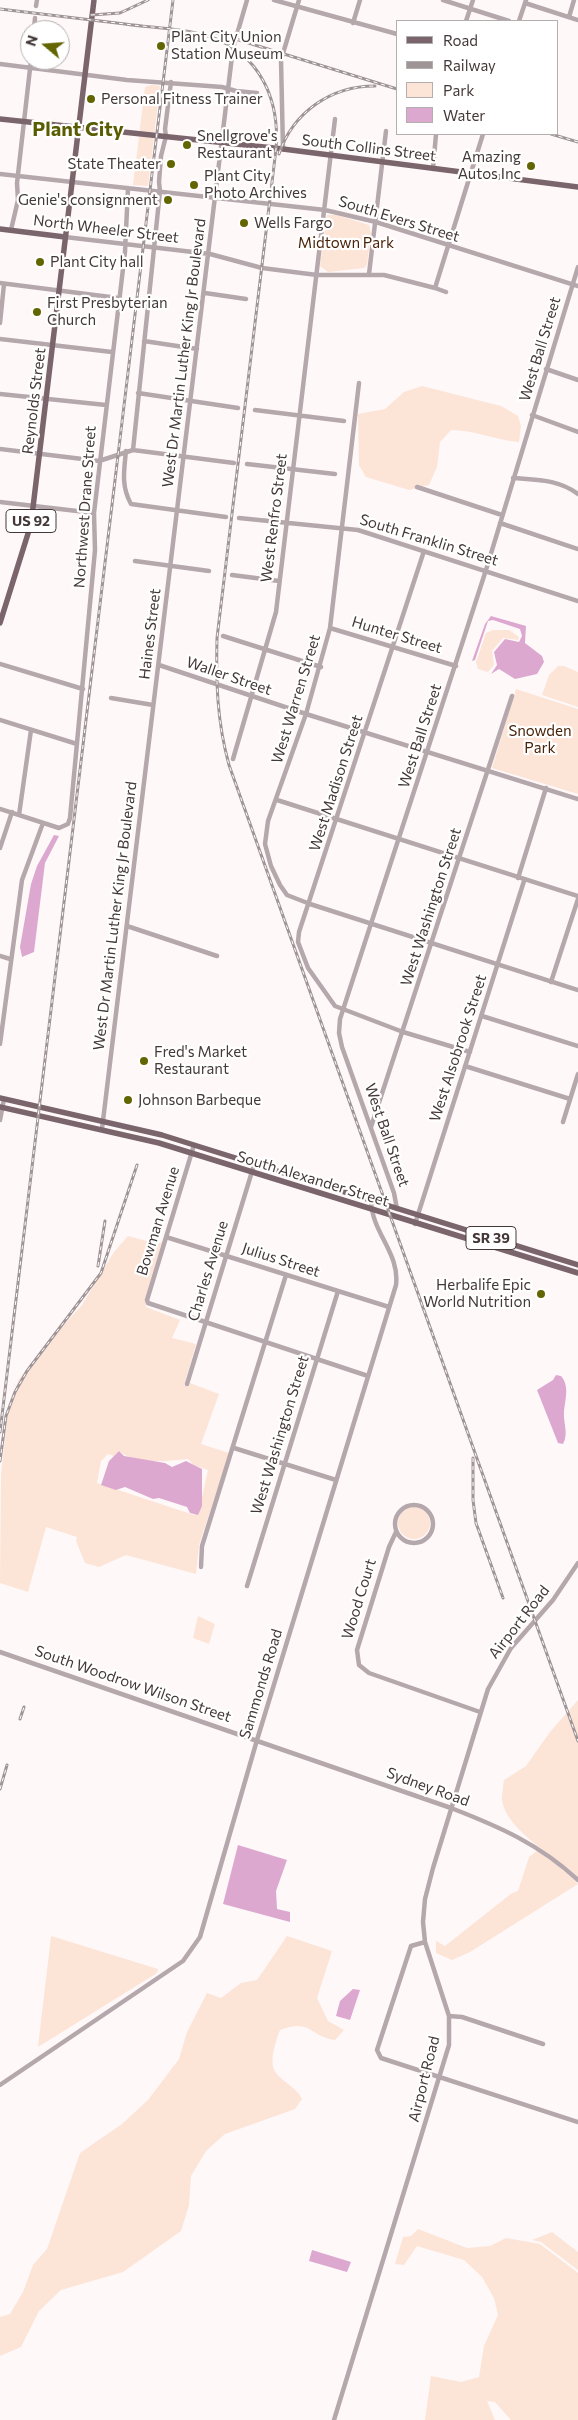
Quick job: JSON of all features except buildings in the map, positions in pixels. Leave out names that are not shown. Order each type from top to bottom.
[{"type":"main road","name":"Reynolds Street","points":[[0,623],[27,541],[33,507],[94,0]]},
{"type":"main road","name":"South Collins Street","points":[[0,119],[156,137],[166,136],[578,187]]},
{"type":"main road","name":"North Wheeler Street","points":[[0,229],[65,237]]},
{"type":"main road","name":"South Alexander Street","points":[[2,1099],[162,1134],[254,1165],[578,1265]]},
{"type":"main road","name":"South Alexander Street","points":[[1,1107],[160,1143],[415,1224],[578,1273]]},
{"type":"main road","points":[[482,1243],[484,1236]]},
{"type":"main road","points":[[538,1260],[540,1253]]},
{"type":"street","points":[[36,6],[37,0]]},
{"type":"street","name":"West Dr Martin Luther King Jr Boulevard","points":[[171,566],[210,254],[234,38],[247,0]]},
{"type":"street","points":[[274,0],[396,34]]},
{"type":"street","points":[[283,150],[281,55],[299,0]]},
{"type":"street","points":[[353,23],[360,0]]},
{"type":"street","points":[[443,0],[506,20]]},
{"type":"street","points":[[466,20],[473,0]]},
{"type":"street","points":[[569,17],[574,0]]},
{"type":"street","points":[[519,20],[525,2],[578,20]]},
{"type":"street","points":[[0,64],[20,67]]},
{"type":"street","points":[[11,230],[18,200],[17,176],[30,70]]},
{"type":"street","points":[[45,70],[171,82],[257,93]]},
{"type":"street","points":[[133,450],[160,191],[161,156],[166,136],[164,129],[171,82]]},
{"type":"street","name":"West Renfro Street","points":[[233,759],[253,697],[276,612],[291,470],[332,156],[335,120]]},
{"type":"street","points":[[368,274],[386,131]]},
{"type":"street","points":[[433,169],[436,135]]},
{"type":"street","points":[[435,288],[483,135]]},
{"type":"street","name":"South Evers Street","points":[[0,174],[325,210],[376,222],[576,285]]},
{"type":"street","name":"Northwest Drane Street","points":[[42,823],[59,828],[65,826],[70,818],[95,550],[94,513],[118,298],[126,244],[124,238],[128,188]]},
{"type":"street","name":"North Wheeler Street","points":[[65,237],[210,254],[262,268],[317,275],[368,274],[401,278],[446,292]]},
{"type":"street","name":"West Ball Street","points":[[397,1209],[397,1201],[339,1033],[344,1010],[486,570],[546,369],[576,285],[578,267]]},
{"type":"street","points":[[0,323],[2,284],[118,298]]},
{"type":"street","points":[[205,293],[246,299]]},
{"type":"street","points":[[0,339],[112,352]]},
{"type":"street","points":[[144,340],[197,349]]},
{"type":"street","points":[[546,369],[578,380]]},
{"type":"street","name":"West Warren Street","points":[[358,383],[330,628],[321,667],[306,714],[268,821],[265,844],[271,866],[287,895],[578,990]]},
{"type":"street","points":[[138,393],[238,408]]},
{"type":"street","points":[[0,394],[106,405]]},
{"type":"street","points":[[255,410],[344,421]]},
{"type":"street","points":[[532,415],[578,432]]},
{"type":"street","points":[[0,449],[99,460],[133,450],[184,455],[234,463]]},
{"type":"street","points":[[126,451],[123,484],[124,491],[131,504],[226,517]]},
{"type":"street","points":[[247,464],[335,474]]},
{"type":"street","points":[[514,478],[548,480],[569,487],[578,494]]},
{"type":"street","points":[[417,487],[502,515]]},
{"type":"street","points":[[0,502],[94,513]]},
{"type":"street","name":"South Franklin Street","points":[[239,518],[358,530],[578,601]]},
{"type":"street","points":[[500,523],[578,549]]},
{"type":"street","name":"West Madison Street","points":[[344,1010],[335,1006],[308,968],[298,942],[299,932],[310,904],[424,551]]},
{"type":"street","points":[[135,561],[209,571]]},
{"type":"street","name":"Haines Street","points":[[153,706],[171,566]]},
{"type":"street","points":[[232,575],[279,581]]},
{"type":"street","name":"Hunter Street","points":[[330,628],[456,666]]},
{"type":"street","points":[[223,636],[321,667]]},
{"type":"street","points":[[0,664],[83,689]]},
{"type":"street","name":"Waller Street","points":[[158,665],[306,714],[427,750],[578,799]]},
{"type":"street","name":"West Washington Street","points":[[371,1126],[512,696]]},
{"type":"street","points":[[111,698],[153,706]]},
{"type":"street","name":"West Dr Martin Luther King Jr Boulevard","points":[[102,1129],[153,706]]},
{"type":"street","points":[[0,720],[77,744]]},
{"type":"street","points":[[19,815],[31,730]]},
{"type":"street","points":[[518,878],[546,788]]},
{"type":"street","points":[[277,800],[400,838],[578,898],[551,982]]},
{"type":"street","points":[[0,808],[42,823],[22,880],[0,1044]]},
{"type":"street","points":[[0,848],[12,812]]},
{"type":"street","name":"West Alsobrook Street","points":[[415,1224],[524,881]]},
{"type":"street","points":[[127,926],[217,956]]},
{"type":"street","points":[[0,956],[10,959]]},
{"type":"street","points":[[344,1010],[403,1032],[470,1052]]},
{"type":"street","points":[[482,1016],[578,1046]]},
{"type":"street","points":[[465,1066],[570,1099]]},
{"type":"street","points":[[562,1122],[578,1074]]},
{"type":"street","points":[[0,1120],[2,1099]]},
{"type":"street","name":"Bowman Avenue","points":[[194,1145],[148,1303],[205,1324]]},
{"type":"street","name":"Charles Avenue","points":[[186,1384],[254,1165]]},
{"type":"street","name":"Sammonds Road","points":[[0,2085],[184,1961],[194,1950],[200,1937],[396,1285],[396,1267],[376,1227],[371,1210],[371,1201]]},
{"type":"street","name":"Julius Street","points":[[166,1236],[389,1307]]},
{"type":"street","points":[[201,1567],[202,1546],[234,1448],[286,1275]]},
{"type":"street","name":"West Washington Street","points":[[247,1586],[338,1291]]},
{"type":"street","points":[[205,1324],[368,1376]]},
{"type":"street","points":[[234,1448],[336,1480]]},
{"type":"street","name":"Wood Court","points":[[396,1532],[405,1541],[418,1543],[429,1536],[433,1524],[432,1517],[424,1507],[418,1505],[406,1506],[400,1510],[395,1520],[396,1532],[389,1547],[357,1650],[359,1665],[369,1673],[480,1712]]},
{"type":"street","name":"Airport Road","points":[[334,2420],[449,2044],[449,2016],[426,1942],[423,1922],[425,1900],[451,1808],[488,1689],[511,1648],[552,1600],[578,1563]]},
{"type":"street","name":"South Woodrow Wilson Street","points":[[0,1652],[258,1740]]},
{"type":"street","name":"Sydney Road","points":[[258,1740],[451,1808],[518,1836],[540,1849],[578,1880]]},
{"type":"street","points":[[426,1942],[410,1946],[378,2050],[381,2058],[578,2122]]},
{"type":"street","points":[[449,2016],[462,2017],[543,2044]]},
{"type":"green space","points":[[151,85],[160,86],[148,186],[133,185],[145,87]]},
{"type":"green space","name":"Midtown Park","points":[[327,215],[337,215],[369,225],[371,233],[367,265],[364,268],[328,272],[320,266]]},
{"type":"green space","points":[[422,386],[501,406],[518,416],[521,426],[519,442],[451,430],[440,442],[437,467],[429,485],[409,490],[366,477],[359,465],[358,414],[385,409],[404,392]]},
{"type":"green space","points":[[493,630],[509,630],[519,637],[518,640],[503,638],[492,651],[494,665],[488,672],[478,669],[476,662],[486,633]]},
{"type":"green space","points":[[558,666],[564,666],[578,672],[578,707],[542,695],[549,675]]},
{"type":"green space","name":"Snowden Park","points":[[516,689],[578,709],[578,794],[492,768]]},
{"type":"green space","points":[[128,1236],[158,1244],[162,1242],[145,1299],[146,1307],[180,1320],[172,1338],[196,1344],[184,1385],[188,1387],[190,1383],[219,1394],[201,1444],[229,1453],[199,1545],[196,1574],[126,1555],[99,1567],[85,1563],[76,1541],[77,1537],[46,1527],[28,1592],[0,1583],[1,1475],[8,1410],[19,1379],[49,1341],[82,1305],[114,1252]],"holes":[[[119,1451],[126,1455],[152,1461],[188,1459],[194,1465],[208,1470],[199,1511],[194,1515],[97,1483],[101,1461],[108,1454],[114,1456]]]},
{"type":"green space","points":[[414,1507],[425,1512],[430,1523],[425,1534],[414,1539],[403,1534],[398,1523],[403,1512]]},
{"type":"green space","points":[[198,1616],[215,1624],[209,1644],[193,1638]]},
{"type":"green space","points":[[578,1700],[578,1877],[522,1833],[506,1811],[502,1800],[504,1780],[526,1766],[550,1732]]},
{"type":"green space","points":[[537,1851],[560,1867],[578,1884],[470,1952],[452,1960],[436,1953],[436,1941],[445,1946],[512,1893],[518,1891],[529,1857]]},
{"type":"green space","points":[[51,1936],[158,1969],[157,1973],[38,2047]]},
{"type":"green space","points":[[287,1936],[332,1951],[317,1998],[328,2021],[344,2030],[335,2040],[304,2027],[290,2027],[280,2030],[273,2057],[274,2068],[276,2073],[297,2091],[302,2099],[295,2109],[225,2134],[206,2151],[191,2176],[189,2205],[181,2231],[123,2272],[61,2290],[39,2311],[21,2347],[0,2356],[0,2317],[10,2314],[23,2292],[33,2265],[47,2249],[80,2153],[122,2124],[148,2100],[179,2059],[187,2032],[207,1993],[221,1998],[241,1983],[257,1980]]},
{"type":"green space","points":[[418,2229],[467,2248],[490,2246],[506,2238],[540,2244],[578,2273],[578,2420],[511,2420],[495,2402],[487,2401],[495,2420],[425,2420],[431,2376],[461,2382],[479,2377],[484,2346],[498,2315],[494,2298],[482,2277],[464,2260],[417,2246],[404,2265],[395,2264],[403,2237],[411,2236]]},
{"type":"green space","points":[[552,2232],[578,2252],[578,2270],[541,2242],[532,2240]]},
{"type":"water","points":[[491,616],[526,626],[525,643],[542,656],[544,662],[537,674],[515,679],[499,669],[491,674],[497,665],[494,652],[505,639],[519,642],[522,636],[520,629],[493,620],[488,621],[475,660],[472,661],[485,624]]},
{"type":"water","points":[[54,835],[59,836],[45,863],[34,952],[22,957],[20,947],[31,884],[37,866]]},
{"type":"water","points":[[556,1375],[561,1376],[564,1380],[566,1389],[564,1416],[566,1436],[563,1444],[558,1443],[537,1390],[553,1380]]},
{"type":"water","points":[[119,1451],[124,1456],[165,1463],[172,1467],[186,1461],[202,1469],[202,1506],[198,1515],[190,1513],[187,1507],[159,1498],[153,1499],[125,1487],[116,1490],[101,1485],[109,1461]]},
{"type":"water","points":[[238,1845],[287,1860],[276,1891],[277,1909],[290,1912],[290,1922],[223,1904]]},
{"type":"water","points":[[353,1989],[360,1990],[350,2020],[336,2016],[340,2001]]},
{"type":"water","points":[[312,2250],[351,2262],[347,2272],[309,2261]]},
{"type":"railway","points":[[91,15],[120,13],[148,0]]},
{"type":"railway","points":[[0,1432],[173,0]]},
{"type":"railway","points":[[0,9],[179,30],[211,37],[228,45],[254,67],[270,97],[274,113],[276,149],[217,638],[217,687],[222,733],[229,765],[578,1741]]},
{"type":"railway","points":[[213,32],[396,89]]},
{"type":"railway","points":[[279,154],[285,139],[294,126],[316,104],[329,96],[343,91],[375,86]]},
{"type":"railway","points":[[554,135],[578,142]]},
{"type":"railway","points":[[0,1461],[6,1416],[15,1392],[27,1371],[101,1273],[137,1165]]},
{"type":"railway","points":[[98,1266],[105,1221]]},
{"type":"railway","points":[[473,1458],[473,1500],[476,1523],[503,1598]]},
{"type":"railway","points":[[20,1719],[24,1707]]},
{"type":"railway","points":[[0,1789],[7,1765]]},
{"type":"place","name":"Plant City Union Station Museum","points":[[161,46]]},
{"type":"place","name":"Personal Fitness Trainer","points":[[91,99]]},
{"type":"place","name":"Snellgrove's Restaurant","points":[[187,145]]},
{"type":"place","name":"State Theater","points":[[171,164]]},
{"type":"place","name":"Amazing Autos Inc","points":[[531,166]]},
{"type":"place","name":"Plant City Photo Archives","points":[[194,185]]},
{"type":"place","name":"Genie's consignment","points":[[168,200]]},
{"type":"place","name":"Wells Fargo","points":[[244,223]]},
{"type":"place","name":"Plant City hall","points":[[40,262]]},
{"type":"place","name":"First Presbyterian Church","points":[[37,312]]},
{"type":"place","name":"Fred's Market Restaurant","points":[[144,1061]]},
{"type":"place","name":"Johnson Barbeque","points":[[128,1100]]},
{"type":"place","name":"Herbalife Epic World Nutrition","points":[[541,1294]]},
{"type":"district","name":"Plant City","points":[[78,129]]}]
